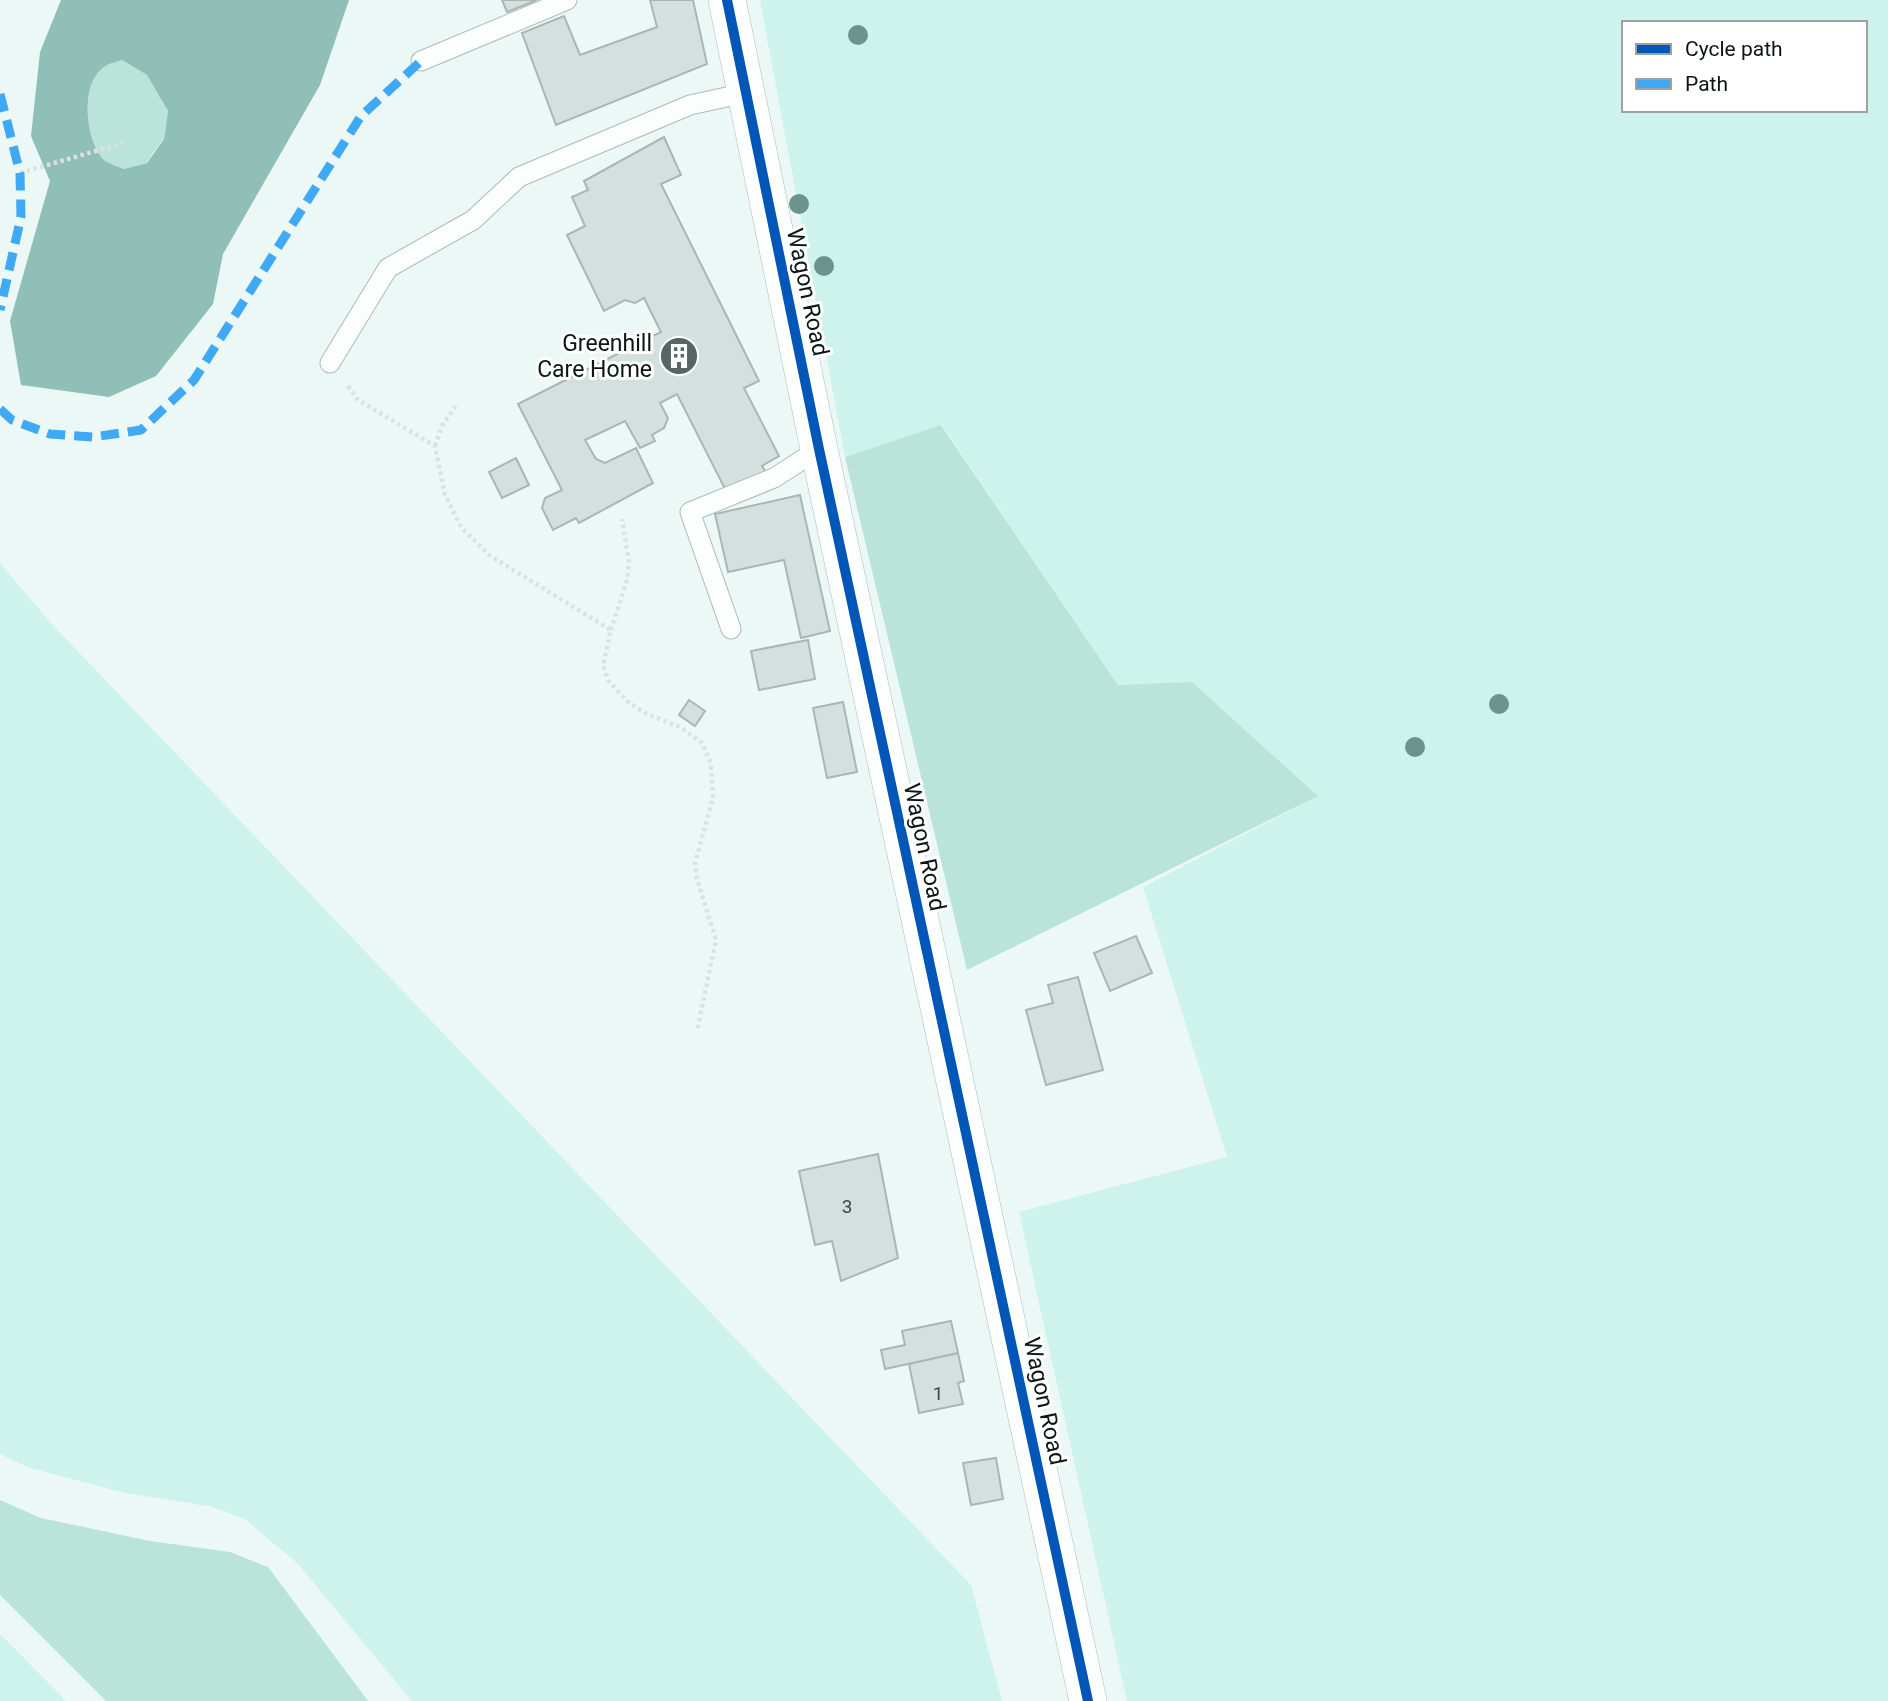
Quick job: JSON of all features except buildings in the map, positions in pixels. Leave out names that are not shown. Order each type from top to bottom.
[{"type":"street","name":"Wagon Road","points":[[727,0],[819,449],[1088,1701]]},
{"type":"lane","points":[[421,61],[566,0]]},
{"type":"lane","points":[[330,363],[388,268],[473,220],[519,177],[690,104],[745,93]]},
{"type":"lane","points":[[732,629],[690,512],[774,478],[819,449]]},
{"type":"path","points":[[20,173],[123,143]]},
{"type":"path","points":[[330,363],[358,400],[435,446]]},
{"type":"path","points":[[457,404],[442,426],[435,446],[445,495],[461,527],[489,555],[611,631]]},
{"type":"path","points":[[622,519],[629,562],[603,666],[608,680],[626,701],[645,713],[682,728],[702,743],[711,764],[713,798],[695,863],[697,879],[716,940],[697,1031]]},
{"type":"shaded area","points":[[61,0],[349,0],[320,85],[223,254],[213,304],[156,376],[109,397],[21,385],[10,321],[50,181],[31,136],[40,52]],"holes":[[[122,60],[147,75],[168,111],[164,139],[147,163],[124,169],[104,160],[94,143],[88,120],[91,86],[97,73]]]},
{"type":"shaded area","points":[[760,0],[1888,0],[1888,1701],[1127,1701],[1019,1212],[1227,1157],[1143,887],[1318,796],[1192,682],[1118,685],[942,425],[845,457]]},
{"type":"shaded area","points":[[122,60],[147,75],[168,111],[164,138],[146,163],[124,169],[104,160],[98,152],[88,120],[89,96],[97,73],[107,65]]},
{"type":"shaded area","points":[[941,425],[1118,685],[1192,682],[1318,796],[967,970],[845,457]]},
{"type":"shaded area","points":[[0,563],[48,620],[971,1585],[1002,1701],[412,1701],[298,1564],[245,1519],[209,1506],[125,1493],[27,1467],[0,1454]]},
{"type":"shaded area","points":[[0,1500],[41,1518],[150,1541],[230,1552],[268,1567],[368,1701],[106,1701],[0,1595]]},
{"type":"shaded area","points":[[0,1634],[66,1701],[0,1701]]},
{"type":"marked path","points":[[0,409],[12,420],[50,434],[93,437],[141,430],[194,380],[361,116],[421,61]]},
{"type":"marked path","points":[[0,94],[20,173],[21,217],[0,310]]},
{"type":"cycle path","points":[[727,0],[819,449],[1088,1701]]},
{"type":"place","name":"Greenhill Care Home","points":[[679,356]]}]
